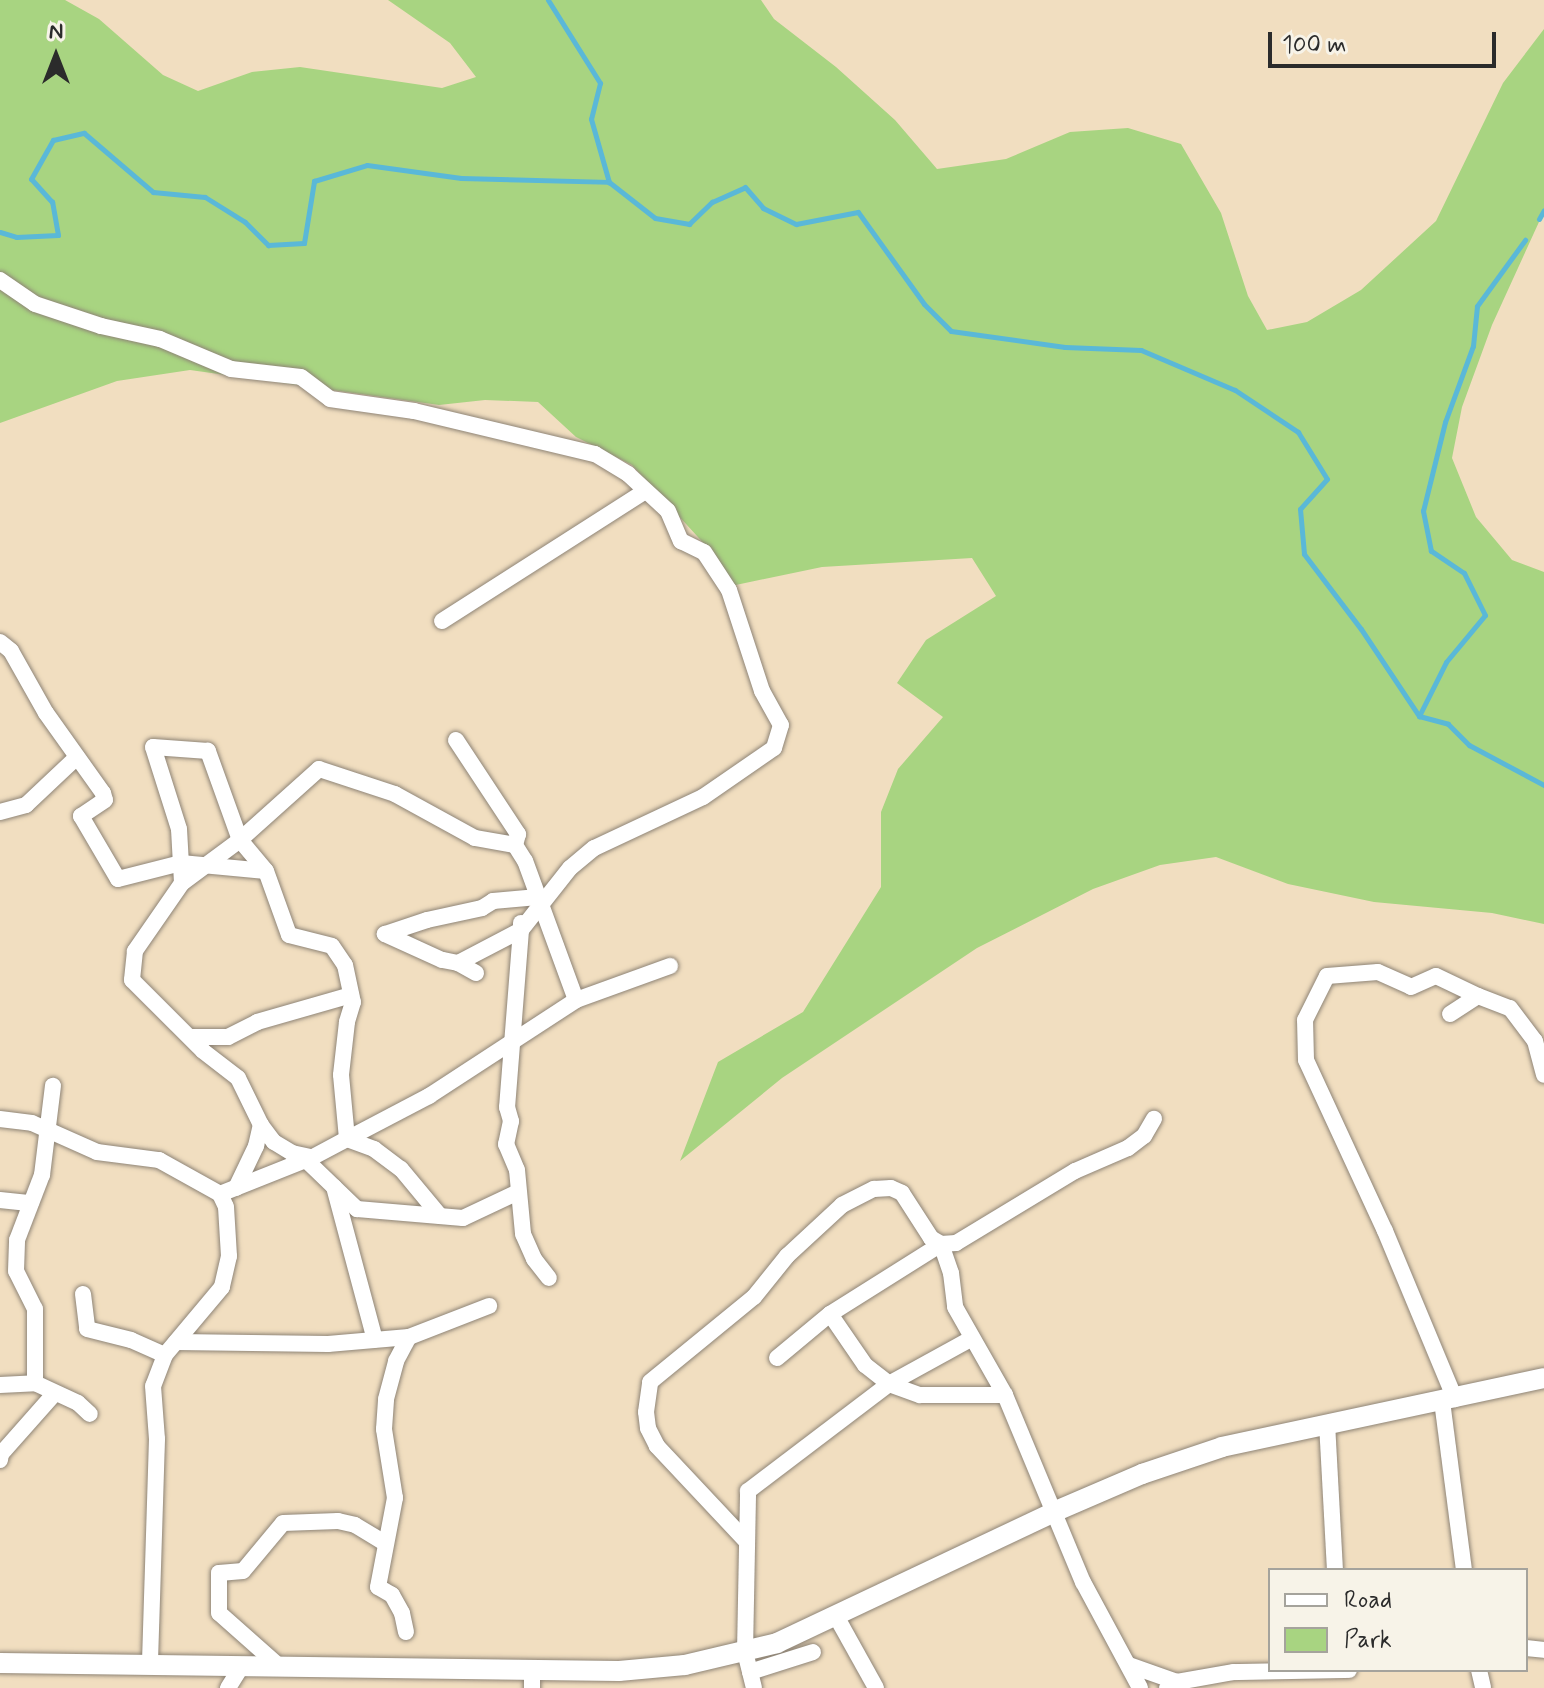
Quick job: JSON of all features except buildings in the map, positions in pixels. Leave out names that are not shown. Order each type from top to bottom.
[{"type":"street","points":[[0,280],[35,304],[101,326],[160,339],[231,369],[301,377],[330,399],[414,411],[595,454],[628,474],[668,511],[681,541],[704,552],[729,590],[762,691],[781,725],[774,748],[703,797],[594,848],[534,901],[521,930],[507,1107],[511,1121],[506,1144],[517,1170],[523,1234],[534,1259],[549,1278]]},
{"type":"street","points":[[442,621],[645,491]]},
{"type":"street","points":[[0,642],[11,651],[46,713],[105,800],[81,816],[118,879],[181,863],[266,871]]},
{"type":"street","points":[[456,740],[518,834],[515,845],[525,861],[534,901],[576,1000]]},
{"type":"street","points":[[182,883],[179,829],[153,747],[208,751],[240,840],[266,871],[289,935],[332,946],[345,965],[351,995],[341,1075],[347,1139]]},
{"type":"street","points":[[0,812],[26,805],[77,757]]},
{"type":"street","points":[[515,845],[475,838],[395,794],[319,769],[240,840],[182,883],[135,951],[132,980],[190,1037],[238,1078],[261,1125],[274,1142],[292,1153],[309,1158],[357,1209],[463,1218],[518,1192]]},
{"type":"street","points":[[476,973],[385,934],[427,920],[482,908],[493,901],[534,901]]},
{"type":"street","points":[[458,963],[521,930]]},
{"type":"street","points":[[0,1119],[32,1123],[97,1152],[159,1160],[228,1191],[309,1158],[429,1096],[576,1000],[670,966]]},
{"type":"street","points":[[1464,1568],[1449,1400],[1385,1231],[1306,1060],[1305,1020],[1327,976],[1378,972],[1411,987],[1436,976],[1510,1008],[1535,1041],[1544,1075]]},
{"type":"street","points":[[190,1037],[228,1037],[257,1022],[351,995]]},
{"type":"street","points":[[1450,1014],[1478,996]]},
{"type":"street","points":[[35,1383],[35,1309],[8,1272],[42,1175],[53,1086]]},
{"type":"street","points":[[777,1358],[830,1314],[941,1244],[956,1243],[1075,1171],[1128,1148],[1144,1136],[1154,1119]]},
{"type":"street","points":[[150,1666],[157,1439],[152,1397],[156,1374],[171,1349],[222,1287],[227,1272],[228,1191],[256,1146],[261,1125]]},
{"type":"street","points":[[347,1139],[374,1149],[401,1169],[440,1216]]},
{"type":"street","points":[[334,1186],[375,1340]]},
{"type":"street","points":[[747,1542],[657,1446],[648,1428],[646,1412],[650,1382],[754,1297],[787,1256],[842,1205],[874,1189],[891,1188],[902,1193],[931,1238],[941,1244],[951,1273],[955,1307],[1005,1395],[1056,1511],[1083,1582],[1140,1688]]},
{"type":"street","points":[[0,1200],[31,1203]]},
{"type":"street","points":[[83,1294],[87,1329],[171,1349],[328,1344],[409,1337],[489,1306]]},
{"type":"street","points":[[830,1314],[865,1365],[889,1384],[920,1395],[1005,1395]]},
{"type":"street","points":[[406,1632],[392,1595],[378,1587],[395,1498],[384,1429],[386,1399],[396,1361],[409,1337]]},
{"type":"street","points":[[813,1652],[752,1680],[745,1652],[748,1491],[889,1384],[971,1339]]},
{"type":"street","points":[[0,1663],[280,1667],[532,1679],[685,1665],[777,1643],[1056,1511],[1142,1474],[1222,1447],[1544,1378]]},
{"type":"street","points":[[0,1385],[35,1383],[78,1403],[90,1414]]},
{"type":"street","points":[[2,1452],[55,1393]]},
{"type":"street","points":[[1327,1423],[1335,1568]]},
{"type":"street","points":[[280,1667],[219,1613],[219,1573],[243,1571],[283,1523],[338,1521],[355,1525],[385,1543]]},
{"type":"street","points":[[836,1616],[876,1688]]},
{"type":"street","points":[[1129,1665],[1172,1685],[1234,1672],[1268,1671]]},
{"type":"street","points":[[228,1688],[241,1667]]},
{"type":"green space","points":[[0,0],[65,0],[99,19],[163,75],[198,91],[252,72],[300,67],[442,88],[476,77],[450,43],[388,0],[761,0],[774,19],[836,67],[895,120],[937,169],[1006,159],[1070,132],[1128,128],[1181,144],[1221,213],[1248,296],[1267,330],[1307,322],[1361,290],[1436,221],[1503,83],[1544,29],[1544,211],[1492,325],[1462,407],[1452,458],[1476,517],[1512,560],[1544,572],[1544,924],[1492,913],[1374,902],[1288,884],[1216,857],[1160,865],[1093,889],[977,948],[782,1078],[680,1161],[718,1062],[803,1012],[881,887],[881,812],[898,769],[943,717],[897,683],[926,640],[996,596],[972,558],[822,567],[731,586],[708,548],[632,465],[576,437],[538,402],[485,400],[439,405],[190,370],[117,381],[0,423]]},
{"type":"waterway","points":[[548,0],[600,83],[591,119],[609,182]]},
{"type":"waterway","points":[[0,232],[16,237],[58,235],[52,202],[31,179],[53,140],[84,133],[153,192],[205,197],[245,222],[268,245],[304,243],[314,181],[367,165],[461,178],[609,182],[655,218],[689,224],[712,202],[745,187],[763,208],[796,224],[858,212],[924,304],[951,331],[1065,347],[1141,350],[1235,390],[1298,432],[1327,479],[1300,509],[1304,554],[1361,629],[1419,716],[1448,724],[1469,745],[1544,785]]},
{"type":"waterway","points":[[1539,219],[1544,210]]},
{"type":"waterway","points":[[1419,716],[1446,662],[1485,615],[1464,573],[1431,551],[1423,511],[1445,422],[1473,346],[1477,306],[1525,240]]}]
